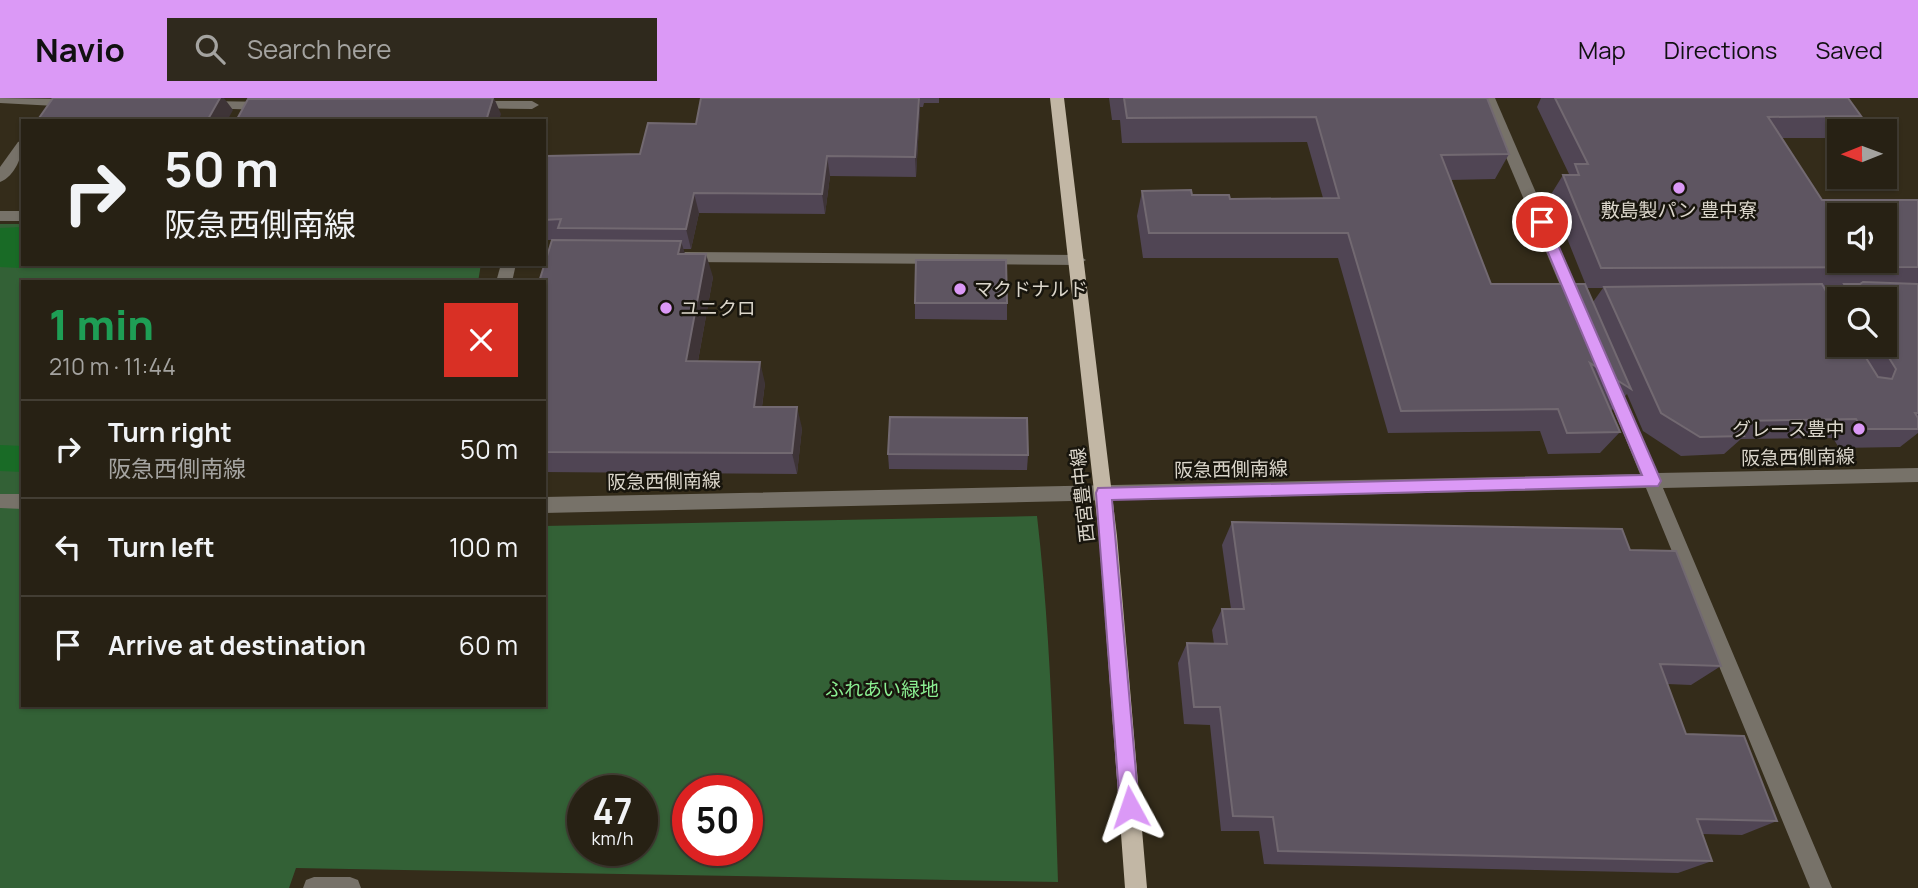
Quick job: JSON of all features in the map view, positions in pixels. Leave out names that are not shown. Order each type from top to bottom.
[{"type":"main road","name":"西宮豊中線","points":[[1057,98],[1104,493],[1136,888]]},
{"type":"street","points":[[1488,98],[1581,297],[1584,322]]},
{"type":"street","points":[[0,99],[52,104],[94,104]]},
{"type":"street","points":[[463,105],[533,101],[528,119]]},
{"type":"street","points":[[188,105],[282,106]]},
{"type":"street","points":[[0,149],[21,147]]},
{"type":"street","points":[[0,177],[21,147]]},
{"type":"street","points":[[0,216],[21,216]]},
{"type":"street","points":[[668,256],[1078,260]]},
{"type":"street","points":[[1605,371],[1821,888]]},
{"type":"street","name":"阪急西側南線","points":[[546,505],[1918,475]]},
{"type":"street","points":[[0,501],[21,502]]},
{"type":"street","points":[[314,888],[350,888]]},
{"type":"green space","name":"ふれあい緑地","points":[[0,224],[21,224],[21,266],[481,266],[478,280],[21,280],[21,707],[546,707],[546,526],[1037,516],[1049,653],[1058,882],[296,868],[289,888],[0,888]]},
{"type":"green space","points":[[21,227],[21,266],[24,266],[20,268],[0,267],[0,228]]},
{"type":"green space","points":[[0,445],[21,446],[21,472],[0,471]]},
{"type":"building","points":[[53,98],[220,98],[208,119],[38,119]]},
{"type":"building","points":[[493,98],[487,119],[237,119],[248,99]]},
{"type":"building","points":[[701,98],[919,98],[915,157],[827,156],[822,194],[694,193],[686,229],[558,228],[561,219],[546,220],[547,156],[640,154],[648,123],[696,124]]},
{"type":"building","points":[[1124,98],[1487,98],[1509,154],[1441,155],[1491,284],[1585,284],[1631,389],[1590,363],[1620,432],[1567,433],[1558,409],[1401,411],[1348,233],[1149,233],[1142,191],[1191,190],[1192,195],[1229,195],[1230,199],[1339,198],[1316,117],[1127,118]]},
{"type":"building","points":[[1555,98],[1848,98],[1861,116],[1768,117],[1822,200],[1918,200],[1918,267],[1897,267],[1897,203],[1827,203],[1827,267],[1601,268],[1563,175],[1579,175],[1575,164],[1588,164]]},
{"type":"building","points":[[552,240],[681,241],[678,254],[706,254],[686,361],[760,362],[754,407],[797,407],[792,453],[546,452],[546,280],[540,280]]},
{"type":"building","points":[[916,260],[1006,260],[1007,303],[915,303]]},
{"type":"building","points":[[1822,284],[1827,293],[1827,357],[1866,357],[1878,377],[1892,379],[1896,369],[1888,357],[1897,357],[1897,287],[1846,287],[1844,284],[1918,284],[1918,413],[1915,413],[1918,429],[1862,429],[1856,419],[1737,421],[1744,436],[1700,437],[1661,413],[1604,287]]},
{"type":"building","points":[[890,417],[1027,418],[1028,455],[888,454]]},
{"type":"building","points":[[1232,522],[1622,529],[1630,550],[1676,551],[1721,666],[1660,664],[1686,734],[1744,736],[1777,821],[1697,819],[1712,861],[1278,851],[1273,817],[1233,816],[1220,707],[1194,707],[1187,643],[1227,644],[1222,609],[1244,609]]},
{"type":"place","name":"敷島製パン 豊中寮","points":[[1679,188]]},
{"type":"place","name":"マクドナルド","points":[[960,289]]},
{"type":"place","name":"ユニクロ","points":[[666,308]]},
{"type":"place","name":"グレース豊中","points":[[1859,429]]},
{"type":"route","points":[[1130,807],[1104,493],[1653,481],[1542,222]]}]
